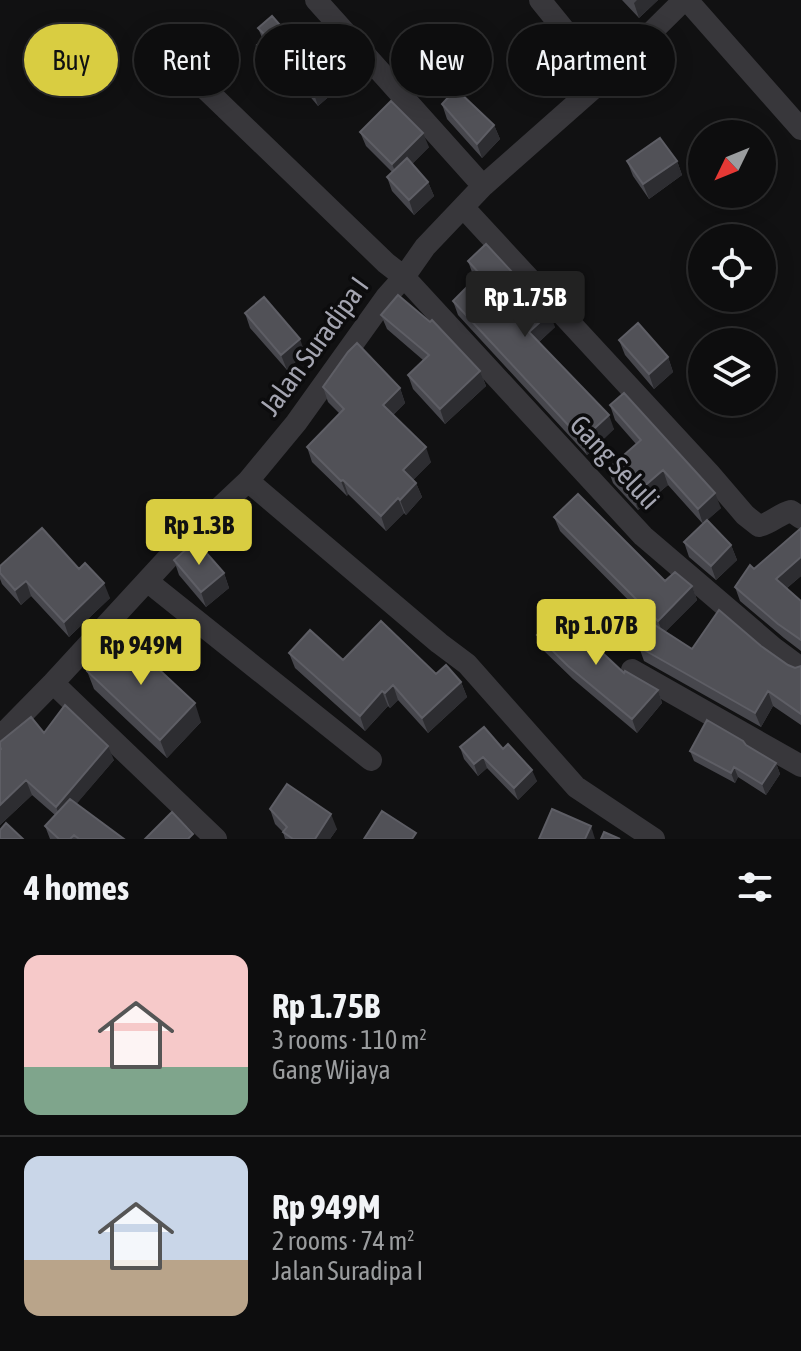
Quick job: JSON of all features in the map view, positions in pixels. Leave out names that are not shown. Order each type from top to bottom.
[{"type":"street","points":[[316,0],[483,186]]},
{"type":"street","points":[[540,0],[559,24]]},
{"type":"street","points":[[686,0],[801,129]]},
{"type":"street","name":"Jalan Suradipa I","points":[[661,24],[686,0]]},
{"type":"street","name":"Gang Seluli","points":[[213,96],[404,277],[643,536],[801,668]]},
{"type":"street","name":"Jalan Suradipa I","points":[[0,737],[180,545],[248,481],[296,423],[425,247],[483,186],[585,96]]},
{"type":"street","points":[[463,207],[745,515],[759,526],[769,524],[785,512],[791,511],[801,518]]},
{"type":"street","points":[[248,481],[467,664],[576,787],[654,839]]},
{"type":"street","points":[[147,581],[371,760]]},
{"type":"street","points":[[632,670],[801,766]]},
{"type":"street","points":[[53,683],[216,839]]},
{"type":"building","points":[[272,16],[279,24],[263,24]]},
{"type":"building","points":[[449,96],[463,96],[494,125],[477,144],[442,104]]},
{"type":"building","points":[[391,101],[423,133],[392,164],[360,132]]},
{"type":"building","points":[[660,138],[677,161],[643,184],[627,161]]},
{"type":"building","points":[[407,158],[428,182],[409,200],[387,177]]},
{"type":"building","points":[[486,244],[550,313],[529,332],[609,415],[582,440],[453,301],[480,274],[468,261]]},
{"type":"building","points":[[398,295],[430,322],[432,320],[480,371],[440,409],[408,375],[429,355],[381,315]]},
{"type":"building","points":[[264,297],[300,339],[281,355],[245,313]]},
{"type":"building","points":[[638,323],[668,357],[649,374],[619,340]]},
{"type":"building","points":[[357,343],[400,388],[383,405],[426,447],[403,470],[416,483],[381,516],[307,447],[344,409],[323,387]]},
{"type":"building","points":[[624,393],[715,493],[698,509],[663,470],[633,496],[608,469],[641,440],[610,405]]},
{"type":"building","points":[[578,494],[665,581],[675,572],[692,586],[658,621],[554,517]]},
{"type":"building","points":[[707,520],[731,545],[711,566],[684,542]]},
{"type":"building","points":[[42,528],[79,569],[85,563],[104,583],[64,622],[26,581],[15,590],[0,573],[0,566]]},
{"type":"building","points":[[801,528],[801,557],[776,579],[801,601],[801,640],[735,587],[750,565],[754,569]]},
{"type":"building","points":[[196,541],[224,573],[201,592],[174,560]]},
{"type":"building","points":[[719,610],[788,665],[795,668],[801,666],[801,714],[768,691],[755,713],[639,647],[653,624],[692,649]]},
{"type":"building","points":[[559,612],[624,673],[658,690],[632,719],[568,666],[537,635]]},
{"type":"building","points":[[381,621],[436,674],[446,665],[461,682],[422,718],[393,685],[385,693],[382,691],[360,716],[289,653],[310,630],[343,660]]},
{"type":"building","points":[[121,634],[195,703],[160,740],[87,671]]},
{"type":"building","points":[[65,705],[108,746],[56,807],[26,780],[0,805],[0,742],[31,717],[44,733]]},
{"type":"building","points":[[707,720],[776,763],[762,784],[734,767],[731,773],[690,751]]},
{"type":"building","points":[[484,727],[503,749],[508,744],[532,770],[514,788],[483,757],[474,764],[460,747]]},
{"type":"building","points":[[287,784],[331,814],[315,839],[293,839],[283,832],[287,827],[270,809]]},
{"type":"building","points":[[70,799],[124,839],[79,839],[74,835],[70,839],[59,839],[45,826]]},
{"type":"building","points":[[552,809],[591,826],[585,839],[539,839]]},
{"type":"building","points":[[382,811],[416,833],[412,839],[364,839]]},
{"type":"building","points":[[172,812],[193,834],[188,839],[145,839]]},
{"type":"building","points":[[6,823],[23,839],[0,839],[0,830]]},
{"type":"building","points":[[604,832],[620,839],[601,839]]}]
